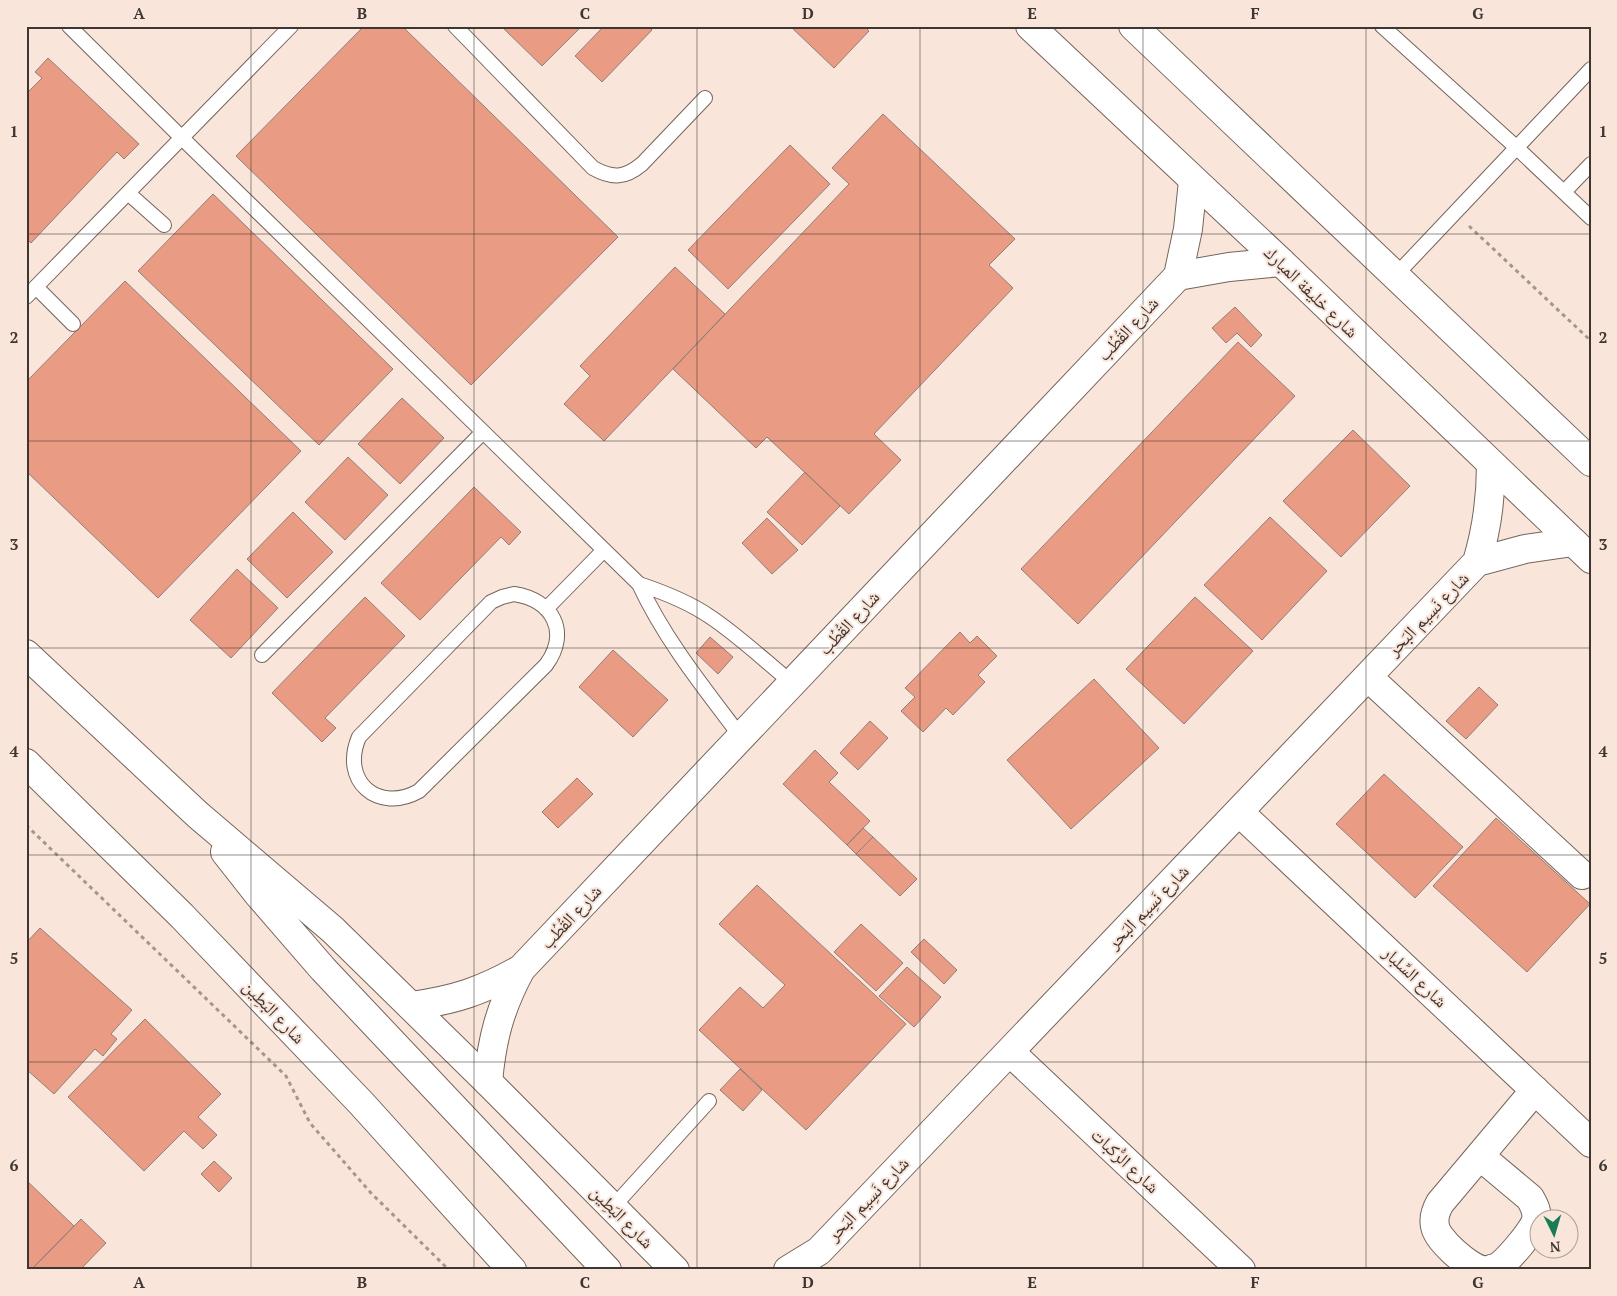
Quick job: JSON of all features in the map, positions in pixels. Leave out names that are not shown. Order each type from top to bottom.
[{"type":"street","name":"شارع خليفة المبارك","points":[[1030,26],[1281,262],[1582,550]]},
{"type":"street","points":[[1133,26],[1591,462]]},
{"type":"street","points":[[1193,181],[1188,229],[1178,276],[1229,267],[1281,262]]},
{"type":"street","name":"شارع القُطُب","points":[[488,1082],[490,1052],[497,1024],[507,995],[521,969],[1178,276]]},
{"type":"street","name":"شارع نَسِيم البَحر","points":[[788,1270],[814,1260],[1477,562],[1488,514],[1491,464]]},
{"type":"street","name":"شارع نَسِيم البَحر","points":[[1477,562],[1525,549],[1582,550]]},
{"type":"street","name":"شارع البَطِين","points":[[26,654],[198,814],[333,930],[675,1270]]},
{"type":"street","points":[[1368,677],[1582,874]]},
{"type":"street","name":"شارع البَطِين","points":[[26,763],[196,930],[362,1104],[512,1270]]},
{"type":"street","name":"شارع السِّلبار","points":[[1239,812],[1591,1143]]},
{"type":"street","name":"شارع البَطِين","points":[[198,814],[239,870],[290,932],[606,1270]]},
{"type":"street","name":"شارع القُطُب","points":[[411,1006],[457,998],[479,991],[521,969]]},
{"type":"street","name":"شارع الرُّكبات","points":[[1010,1052],[1241,1270]]},
{"type":"street","points":[[1482,1270],[1468,1264],[1443,1241],[1435,1226],[1436,1210],[1535,1090]]},
{"type":"street","points":[[1481,1157],[1530,1198],[1536,1213],[1536,1221],[1533,1228],[1503,1262],[1496,1268],[1489,1270]]},
{"type":"lane","points":[[69,26],[639,584],[661,627],[674,647],[741,738]]},
{"type":"lane","points":[[73,324],[31,292],[291,26]]},
{"type":"lane","points":[[455,26],[593,168],[613,176],[624,175],[634,171],[705,98]]},
{"type":"lane","points":[[1382,26],[1591,218]]},
{"type":"lane","points":[[1395,276],[1591,69]]},
{"type":"lane","points":[[1564,192],[1591,164]]},
{"type":"lane","points":[[128,193],[164,225]]},
{"type":"lane","points":[[262,655],[483,432]]},
{"type":"lane","points":[[546,609],[604,550]]},
{"type":"lane","points":[[639,584],[686,602],[708,616],[792,683]]},
{"type":"lane","points":[[514,594],[537,600],[546,609],[553,619],[557,631],[557,643],[553,655],[546,665],[420,791],[396,800],[383,798],[371,793],[362,784],[356,773],[353,761],[354,748],[359,736],[491,602],[514,594]]},
{"type":"lane","points":[[612,1207],[709,1101]]},
{"type":"path","points":[[1455,213],[1591,340]]},
{"type":"path","points":[[26,826],[286,1076],[310,1123],[371,1193],[450,1270]]},
{"type":"building","points":[[364,26],[402,26],[618,237],[471,385],[236,156]]},
{"type":"building","points":[[501,26],[582,26],[542,66]]},
{"type":"building","points":[[604,26],[648,26],[652,30],[602,82],[575,56]]},
{"type":"building","points":[[790,26],[864,26],[869,31],[834,68]]},
{"type":"building","points":[[48,58],[139,144],[124,159],[117,152],[31,243],[26,238],[26,94],[42,78],[35,72]]},
{"type":"building","points":[[883,114],[1015,239],[989,265],[1013,288],[874,434],[901,460],[849,514],[767,437],[756,448],[673,369],[849,184],[832,168]]},
{"type":"building","points":[[790,145],[830,184],[728,289],[688,250]]},
{"type":"building","points":[[213,194],[393,369],[319,445],[138,271]]},
{"type":"building","points":[[675,267],[725,314],[604,441],[564,404],[590,376],[580,366]]},
{"type":"building","points":[[125,281],[301,451],[158,598],[26,471],[26,382]]},
{"type":"building","points":[[1235,307],[1262,335],[1251,347],[1237,333],[1226,343],[1212,328]]},
{"type":"building","points":[[1238,342],[1295,396],[1078,624],[1021,569]]},
{"type":"building","points":[[402,398],[444,438],[400,484],[358,444]]},
{"type":"building","points":[[1353,430],[1410,486],[1341,557],[1283,501]]},
{"type":"building","points":[[348,457],[388,495],[345,540],[305,502]]},
{"type":"building","points":[[805,472],[840,506],[802,545],[767,512]]},
{"type":"building","points":[[474,487],[521,532],[509,545],[501,537],[420,620],[381,583]]},
{"type":"building","points":[[293,512],[333,552],[287,598],[247,559]]},
{"type":"building","points":[[1270,517],[1327,571],[1262,640],[1204,585]]},
{"type":"building","points":[[767,518],[798,550],[772,574],[742,543]]},
{"type":"building","points":[[237,569],[278,608],[231,658],[190,620]]},
{"type":"building","points":[[365,597],[405,636],[325,718],[336,728],[322,742],[272,693]]},
{"type":"building","points":[[1195,597],[1253,651],[1184,724],[1126,669]]},
{"type":"building","points":[[960,632],[970,643],[977,636],[997,656],[978,675],[985,682],[953,715],[946,708],[923,732],[901,711],[915,697],[905,688]]},
{"type":"building","points":[[710,637],[733,657],[718,674],[696,653]]},
{"type":"building","points":[[613,650],[668,700],[633,737],[579,687]]},
{"type":"building","points":[[1094,679],[1159,748],[1071,829],[1007,760]]},
{"type":"building","points":[[1479,687],[1498,705],[1466,739],[1446,721]]},
{"type":"building","points":[[870,721],[888,738],[858,770],[840,753]]},
{"type":"building","points":[[815,750],[838,773],[829,782],[870,821],[847,845],[783,784]]},
{"type":"building","points":[[1384,774],[1463,847],[1415,898],[1336,824]]},
{"type":"building","points":[[577,778],[593,794],[558,828],[542,812]]},
{"type":"building","points":[[1496,818],[1590,904],[1527,972],[1433,886]]},
{"type":"building","points":[[863,828],[873,837],[856,854],[847,845]]},
{"type":"building","points":[[873,837],[917,879],[900,896],[856,854]]},
{"type":"building","points":[[757,885],[906,1024],[806,1130],[699,1030],[740,987],[763,1008],[785,985],[719,924]]},
{"type":"building","points":[[861,924],[903,963],[876,991],[834,952]]},
{"type":"building","points":[[40,928],[132,1010],[111,1034],[117,1039],[103,1056],[95,1049],[54,1094],[26,1069],[26,943]]},
{"type":"building","points":[[924,939],[957,970],[944,984],[911,952]]},
{"type":"building","points":[[907,967],[941,997],[914,1027],[879,996]]},
{"type":"building","points":[[145,1019],[221,1094],[198,1117],[217,1135],[203,1149],[184,1131],[144,1171],[68,1097]]},
{"type":"building","points":[[740,1069],[762,1090],[743,1111],[720,1090]]},
{"type":"building","points":[[214,1161],[232,1178],[219,1192],[201,1174]]},
{"type":"building","points":[[26,1180],[74,1226],[31,1270],[26,1270]]},
{"type":"building","points":[[81,1219],[106,1243],[80,1270],[31,1270]]}]
